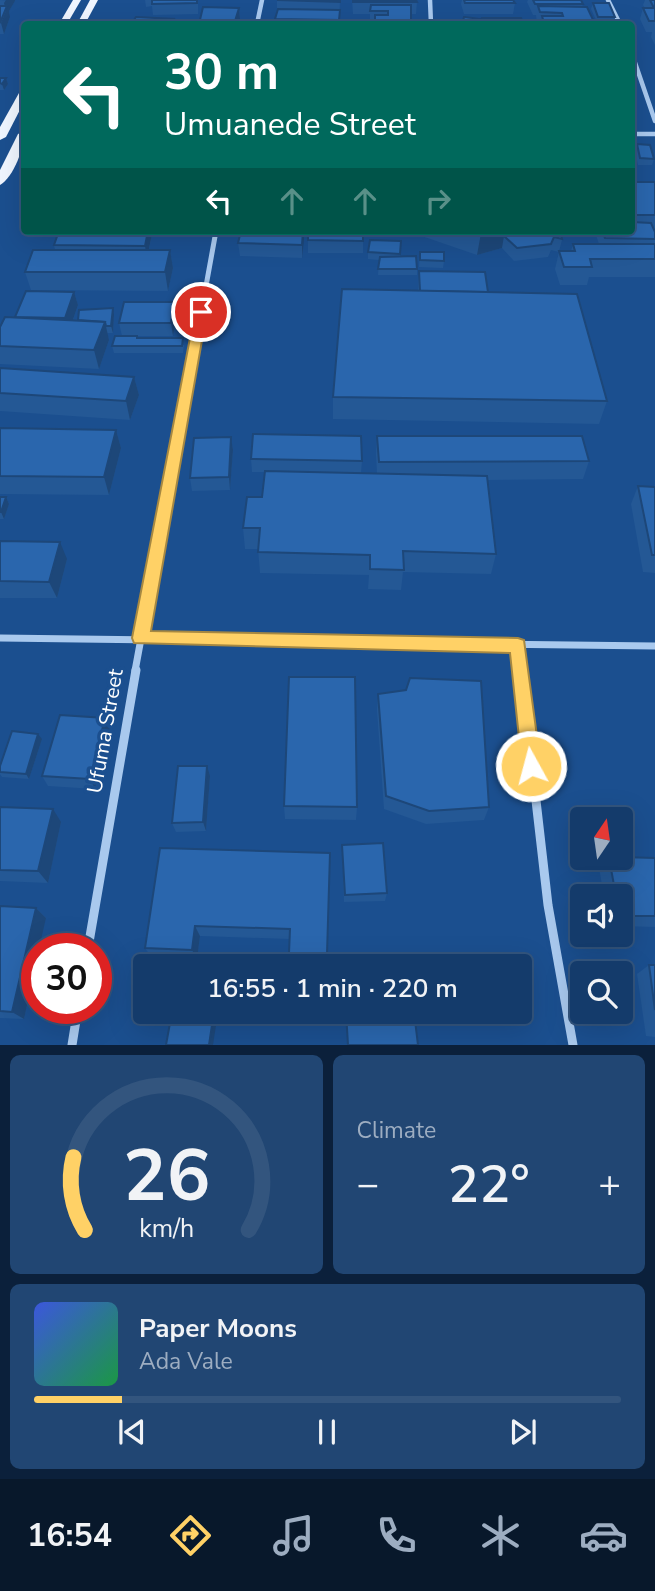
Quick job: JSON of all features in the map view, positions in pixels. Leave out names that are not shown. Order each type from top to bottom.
[{"type":"main road","points":[[65,21],[77,0]]},
{"type":"main road","points":[[83,21],[94,0]]},
{"type":"main road","points":[[0,137],[21,98]]},
{"type":"main road","points":[[0,181],[21,140]]},
{"type":"street","points":[[258,21],[262,0]]},
{"type":"street","points":[[430,0],[431,21]]},
{"type":"street","points":[[608,0],[618,21]]},
{"type":"street","points":[[635,63],[655,121]]},
{"type":"street","points":[[635,134],[655,134]]},
{"type":"street","name":"Ufuma Street","points":[[91,933],[141,638],[215,235]]},
{"type":"street","points":[[0,638],[655,646]]},
{"type":"street","points":[[518,645],[548,905],[573,1045]]},
{"type":"street","points":[[72,1045],[75,1024]]},
{"type":"building","points":[[152,0],[197,0],[197,3],[152,4]]},
{"type":"building","points":[[277,0],[340,0],[340,2]]},
{"type":"building","points":[[416,0],[417,2],[353,2]]},
{"type":"building","points":[[464,0],[513,0],[515,3],[465,3]]},
{"type":"building","points":[[533,0],[581,0],[583,4],[535,4]]},
{"type":"building","points":[[650,0],[655,0],[655,21],[649,21],[643,8],[654,8]]},
{"type":"building","points":[[593,3],[609,3],[615,17],[598,17]]},
{"type":"building","points":[[371,5],[411,5],[411,21],[375,21],[375,15],[388,15],[388,11],[370,11]]},
{"type":"building","points":[[0,6],[7,6],[0,23]]},
{"type":"building","points":[[538,6],[587,7],[594,21],[543,21],[542,16],[563,16],[562,13],[540,12]]},
{"type":"building","points":[[203,7],[239,8],[235,21],[200,21]]},
{"type":"building","points":[[278,9],[340,10],[339,20],[275,19]]},
{"type":"building","points":[[136,17],[174,19],[173,21],[134,20]]},
{"type":"building","points":[[464,17],[481,19],[480,21],[463,21]]},
{"type":"building","points":[[482,18],[521,18],[522,21],[483,21]]},
{"type":"building","points":[[637,144],[650,145],[654,159],[640,158]]},
{"type":"building","points":[[635,182],[655,182],[655,215],[635,215]]},
{"type":"building","points":[[635,222],[651,223],[655,232],[655,239],[605,238],[604,235],[635,235]]},
{"type":"building","points":[[58,235],[147,235],[145,246],[54,245]]},
{"type":"building","points":[[240,235],[303,235],[302,245],[238,243]]},
{"type":"building","points":[[308,235],[363,235],[363,241],[308,240]]},
{"type":"building","points":[[561,235],[562,239],[554,237],[551,244],[517,248],[504,236]]},
{"type":"building","points":[[370,240],[401,241],[400,254],[368,252]]},
{"type":"building","points":[[573,244],[655,244],[655,259],[590,259],[592,267],[564,267],[559,251],[575,251]]},
{"type":"building","points":[[33,250],[170,250],[165,272],[25,272]]},
{"type":"building","points":[[420,252],[444,252],[444,261],[420,260]]},
{"type":"building","points":[[416,256],[417,269],[378,269],[380,257]]},
{"type":"building","points":[[419,271],[485,272],[488,292],[420,291]]},
{"type":"building","points":[[342,289],[577,294],[607,401],[333,397]]},
{"type":"building","points":[[26,291],[74,292],[65,318],[15,317]]},
{"type":"building","points":[[124,302],[174,302],[171,323],[119,323]]},
{"type":"building","points":[[113,308],[111,326],[106,326],[105,322],[78,320],[79,310]]},
{"type":"building","points":[[5,317],[105,322],[94,350],[0,346],[0,327]]},
{"type":"building","points":[[115,336],[183,338],[182,346],[112,346]]},
{"type":"building","points":[[0,368],[134,377],[126,401],[0,393]]},
{"type":"building","points":[[0,428],[116,430],[104,477],[0,476]]},
{"type":"building","points":[[253,434],[361,436],[362,461],[251,459]]},
{"type":"building","points":[[377,436],[582,436],[589,461],[379,462]]},
{"type":"building","points":[[231,437],[229,477],[190,478],[194,438]]},
{"type":"building","points":[[265,471],[487,476],[496,554],[403,551],[404,570],[370,569],[370,555],[258,552],[260,528],[243,528],[247,497],[262,497]]},
{"type":"building","points":[[638,486],[655,487],[655,555],[652,555]]},
{"type":"building","points":[[0,497],[6,497],[1,512],[0,512]]},
{"type":"building","points":[[0,541],[60,542],[49,582],[0,581]]},
{"type":"building","points":[[289,677],[355,677],[357,807],[284,806]]},
{"type":"building","points":[[410,678],[481,681],[489,807],[429,811],[386,796],[378,694],[406,690]]},
{"type":"building","points":[[60,715],[105,718],[90,779],[42,776]]},
{"type":"building","points":[[12,731],[38,734],[26,774],[0,772]]},
{"type":"building","points":[[178,766],[207,766],[203,822],[172,823]]},
{"type":"building","points":[[0,807],[53,809],[38,871],[0,870]]},
{"type":"building","points":[[383,843],[387,893],[345,895],[342,845]]},
{"type":"building","points":[[160,848],[330,853],[327,954],[289,953],[290,929],[195,926],[192,950],[145,948]]},
{"type":"building","points":[[634,857],[655,858],[655,916],[633,916],[633,884],[614,884],[611,870],[634,870]]},
{"type":"building","points":[[0,906],[36,908],[30,933],[21,933],[21,973],[12,1012],[0,1011]]},
{"type":"building","points":[[649,965],[655,965],[655,1010]]},
{"type":"building","points":[[170,1024],[212,1024],[209,1045],[166,1045]]},
{"type":"building","points":[[347,1024],[415,1024],[418,1045],[348,1045]]},
{"type":"route","points":[[201,312],[141,638],[518,645],[531,766]]}]
